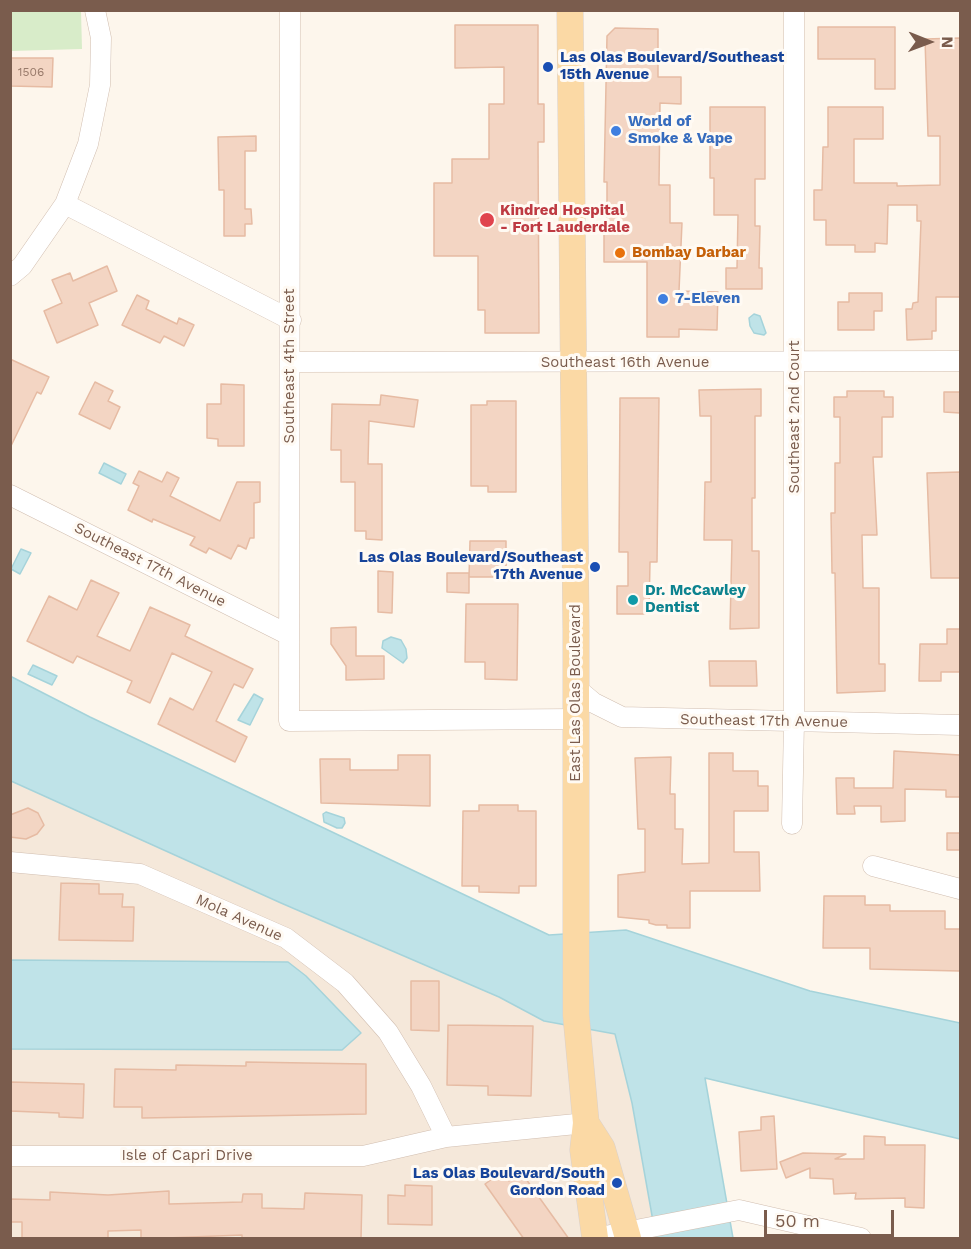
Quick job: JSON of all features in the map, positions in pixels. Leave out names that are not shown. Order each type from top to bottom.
[{"type":"main road","name":"East Las Olas Boulevard","points":[[570,10],[576,688],[576,1015],[586,1123],[583,1149],[595,1238]]},
{"type":"main road","name":"East Las Olas Boulevard","points":[[586,1123],[602,1148],[636,1233]]},
{"type":"street","points":[[10,276],[22,266],[65,204],[88,144],[100,85],[101,38],[95,10]]},
{"type":"street","name":"Southeast 4th Street","points":[[290,10],[289,721],[575,719]]},
{"type":"street","name":"Southeast 2nd Court","points":[[792,824],[795,361],[794,10]]},
{"type":"street","points":[[65,204],[291,320]]},
{"type":"street","name":"Southeast 16th Avenue","points":[[290,362],[960,361]]},
{"type":"street","name":"Southeast 17th Avenue","points":[[10,495],[290,635]]},
{"type":"street","name":"Southeast 17th Avenue","points":[[576,688],[594,703],[622,717],[960,725]]},
{"type":"street","name":"Mola Avenue","points":[[10,862],[140,874],[286,938],[345,983],[388,1032],[421,1086],[447,1137]]},
{"type":"street","points":[[873,866],[960,889]]},
{"type":"street","name":"Isle of Capri Drive","points":[[10,1156],[363,1156],[447,1137],[586,1123]]},
{"type":"street","points":[[595,1238],[636,1233],[739,1210],[861,1239]]},
{"type":"shaded area","points":[[11,781],[281,903],[499,997],[544,1021],[616,1034],[632,1103],[656,1238],[11,1238],[11,1049],[342,1050],[360,1033],[288,962],[11,960]]},
{"type":"green space","points":[[10,11],[81,11],[82,49],[11,51]]},
{"type":"water","points":[[754,314],[760,316],[766,333],[764,335],[754,333],[750,326],[749,318]]},
{"type":"water","points":[[104,463],[126,474],[121,484],[99,473]]},
{"type":"water","points":[[21,549],[31,553],[20,574],[11,569]]},
{"type":"water","points":[[391,637],[401,640],[406,649],[407,658],[403,663],[382,648],[383,641]]},
{"type":"water","points":[[33,665],[57,676],[52,685],[28,674]]},
{"type":"water","points":[[10,676],[90,717],[549,935],[626,930],[810,991],[960,1023],[960,1139],[705,1078],[733,1238],[656,1238],[632,1103],[615,1034],[544,1021],[499,997],[281,903],[11,781]]},
{"type":"water","points":[[254,694],[263,699],[250,725],[238,720]]},
{"type":"water","points":[[326,812],[344,818],[345,823],[342,828],[324,822],[323,814]]},
{"type":"water","points":[[11,960],[288,962],[306,976],[361,1033],[342,1050],[11,1049]]},
{"type":"building","points":[[455,25],[538,25],[538,104],[544,104],[544,142],[538,142],[539,333],[485,333],[485,310],[478,310],[478,256],[434,256],[434,183],[452,183],[452,159],[489,159],[489,104],[504,104],[504,67],[455,68]]},
{"type":"building","points":[[818,27],[895,27],[895,89],[875,89],[875,59],[818,59]]},
{"type":"building","points":[[615,28],[658,29],[658,77],[681,77],[681,104],[660,103],[659,185],[670,185],[670,223],[682,223],[679,291],[718,292],[717,330],[679,329],[679,337],[647,337],[647,262],[604,262],[604,223],[607,223],[607,182],[604,182],[607,36]]},
{"type":"building","points":[[960,38],[960,297],[936,297],[936,331],[932,331],[932,339],[907,340],[906,309],[912,309],[913,303],[918,302],[921,221],[917,221],[917,205],[888,205],[887,244],[875,243],[875,252],[855,252],[855,245],[826,245],[826,220],[814,220],[814,190],[822,190],[823,147],[828,147],[828,107],[883,107],[883,139],[854,139],[854,183],[897,183],[897,186],[940,185],[940,136],[928,136],[925,39]]},
{"type":"building","points":[[10,58],[53,58],[52,87],[10,86]]},
{"type":"building","points":[[710,107],[765,107],[765,179],[755,179],[755,226],[760,226],[759,268],[762,268],[762,289],[726,289],[726,268],[737,268],[738,215],[714,215],[714,178],[710,178]]},
{"type":"building","points":[[256,136],[256,151],[245,151],[245,209],[251,209],[252,224],[245,224],[245,236],[224,236],[224,190],[219,190],[218,137]]},
{"type":"building","points":[[107,266],[117,291],[89,303],[98,325],[57,343],[44,311],[62,303],[52,280],[70,273],[73,281]]},
{"type":"building","points":[[849,293],[882,293],[882,311],[874,311],[874,330],[838,330],[838,302],[849,302]]},
{"type":"building","points":[[137,295],[149,301],[146,309],[177,324],[179,318],[194,325],[184,346],[164,336],[160,343],[122,325]]},
{"type":"building","points":[[10,359],[49,377],[41,394],[37,392],[10,448]]},
{"type":"building","points":[[95,382],[113,391],[108,401],[120,407],[110,429],[79,414]]},
{"type":"building","points":[[221,384],[244,385],[244,446],[218,446],[218,439],[207,438],[207,404],[221,404]]},
{"type":"building","points":[[761,389],[761,416],[755,416],[755,498],[752,498],[752,551],[759,551],[759,628],[730,629],[732,540],[704,540],[705,482],[711,482],[711,416],[700,416],[699,390]]},
{"type":"building","points":[[847,391],[884,391],[884,397],[893,397],[893,417],[882,417],[882,457],[873,457],[877,535],[862,535],[863,588],[879,588],[879,664],[885,664],[885,691],[837,693],[835,573],[832,573],[831,513],[835,513],[835,463],[840,463],[840,417],[834,417],[834,397],[847,397]]},
{"type":"building","points":[[944,392],[960,392],[960,413],[944,412]]},
{"type":"building","points":[[381,395],[418,400],[414,427],[369,421],[368,464],[382,464],[382,540],[366,539],[366,531],[355,531],[355,482],[341,482],[341,450],[331,450],[332,404],[380,405]]},
{"type":"building","points":[[620,398],[659,398],[657,562],[650,562],[649,614],[617,614],[617,586],[628,586],[628,552],[619,552]]},
{"type":"building","points":[[487,401],[516,401],[516,492],[488,492],[488,486],[471,486],[471,405],[487,405]]},
{"type":"building","points":[[139,471],[162,482],[167,472],[179,478],[170,496],[220,521],[237,482],[260,482],[260,502],[254,503],[254,538],[250,538],[246,549],[238,545],[231,559],[209,548],[206,553],[190,545],[195,537],[153,519],[152,522],[128,510],[139,486],[133,483]]},
{"type":"building","points":[[960,472],[960,578],[931,578],[927,473]]},
{"type":"building","points":[[470,541],[506,541],[506,577],[469,577]]},
{"type":"building","points":[[378,571],[393,572],[392,613],[378,612]]},
{"type":"building","points":[[447,573],[469,573],[469,593],[447,592]]},
{"type":"building","points":[[91,580],[119,593],[97,636],[130,651],[150,607],[190,625],[185,636],[253,669],[243,688],[234,684],[216,721],[247,737],[235,762],[158,724],[170,698],[193,710],[212,672],[172,653],[150,703],[127,692],[132,681],[77,656],[73,663],[27,641],[49,596],[77,610]]},
{"type":"building","points":[[466,604],[518,604],[517,680],[485,679],[485,662],[465,662]]},
{"type":"building","points":[[356,627],[356,656],[384,656],[384,679],[346,680],[346,666],[331,644],[331,628]]},
{"type":"building","points":[[947,629],[960,629],[960,672],[941,672],[941,681],[919,681],[920,644],[947,644]]},
{"type":"building","points":[[709,661],[756,661],[757,686],[710,686]]},
{"type":"building","points":[[894,751],[960,755],[960,797],[946,797],[946,790],[905,789],[905,821],[881,822],[881,806],[854,806],[855,814],[837,814],[836,778],[854,778],[854,788],[893,788]]},
{"type":"building","points":[[709,753],[733,753],[733,771],[758,771],[758,786],[768,786],[768,811],[734,811],[734,852],[759,852],[760,891],[690,891],[690,928],[667,928],[667,925],[649,923],[649,920],[618,917],[618,875],[645,872],[645,829],[638,829],[635,758],[671,757],[670,794],[675,794],[675,829],[683,829],[682,864],[709,863]]},
{"type":"building","points":[[398,755],[430,755],[430,806],[321,803],[320,759],[350,759],[350,770],[398,770]]},
{"type":"building","points":[[479,805],[518,805],[518,811],[536,811],[536,886],[519,886],[519,893],[479,892],[479,886],[462,886],[463,811],[479,811]]},
{"type":"building","points":[[28,808],[38,813],[44,825],[37,834],[26,839],[10,837],[10,815]]},
{"type":"building","points":[[947,833],[960,833],[960,850],[947,850]]},
{"type":"building","points":[[61,883],[99,884],[99,894],[123,894],[122,907],[134,907],[133,941],[59,940]]},
{"type":"building","points":[[824,896],[865,896],[865,905],[890,905],[890,911],[945,911],[945,929],[960,929],[960,971],[870,969],[870,948],[823,948]]},
{"type":"building","points":[[411,981],[439,981],[439,1031],[411,1030]]},
{"type":"building","points":[[448,1025],[533,1026],[531,1096],[488,1095],[488,1086],[447,1085]]},
{"type":"building","points":[[246,1062],[366,1064],[366,1114],[142,1118],[142,1107],[114,1107],[115,1069],[176,1070],[176,1065],[246,1066]]},
{"type":"building","points":[[10,1082],[84,1084],[83,1118],[59,1117],[59,1113],[10,1111]]},
{"type":"building","points":[[774,1116],[777,1169],[741,1171],[739,1132],[761,1130],[761,1117]]},
{"type":"building","points":[[864,1136],[885,1137],[885,1145],[925,1145],[924,1208],[905,1207],[905,1198],[855,1199],[856,1193],[834,1194],[833,1179],[810,1178],[810,1168],[786,1178],[780,1162],[803,1153],[846,1154],[835,1159],[864,1159]]},
{"type":"building","points":[[502,1172],[509,1181],[521,1172],[569,1239],[524,1239],[485,1184]]},
{"type":"building","points":[[405,1185],[432,1186],[432,1225],[388,1224],[388,1195],[405,1196]]},
{"type":"building","points":[[169,1191],[169,1204],[242,1202],[243,1194],[262,1194],[262,1208],[304,1209],[305,1193],[362,1195],[361,1239],[242,1239],[242,1235],[141,1239],[141,1230],[108,1231],[108,1239],[22,1239],[22,1222],[10,1222],[10,1199],[50,1200],[50,1192],[108,1195]]},
{"type":"place","name":"Las Olas Boulevard/Southeast 15th Avenue","points":[[548,67]]},
{"type":"place","name":"World of Smoke & Vape","points":[[616,131]]},
{"type":"place","name":"Kindred Hospital - Fort Lauderdale","points":[[487,220]]},
{"type":"place","name":"Bombay Darbar","points":[[620,253]]},
{"type":"place","name":"7-Eleven","points":[[663,299]]},
{"type":"place","name":"Las Olas Boulevard/Southeast 17th Avenue","points":[[595,567]]},
{"type":"place","name":"Dr. McCawley Dentist","points":[[633,600]]},
{"type":"place","name":"Las Olas Boulevard/South Gordon Road","points":[[617,1183]]}]
